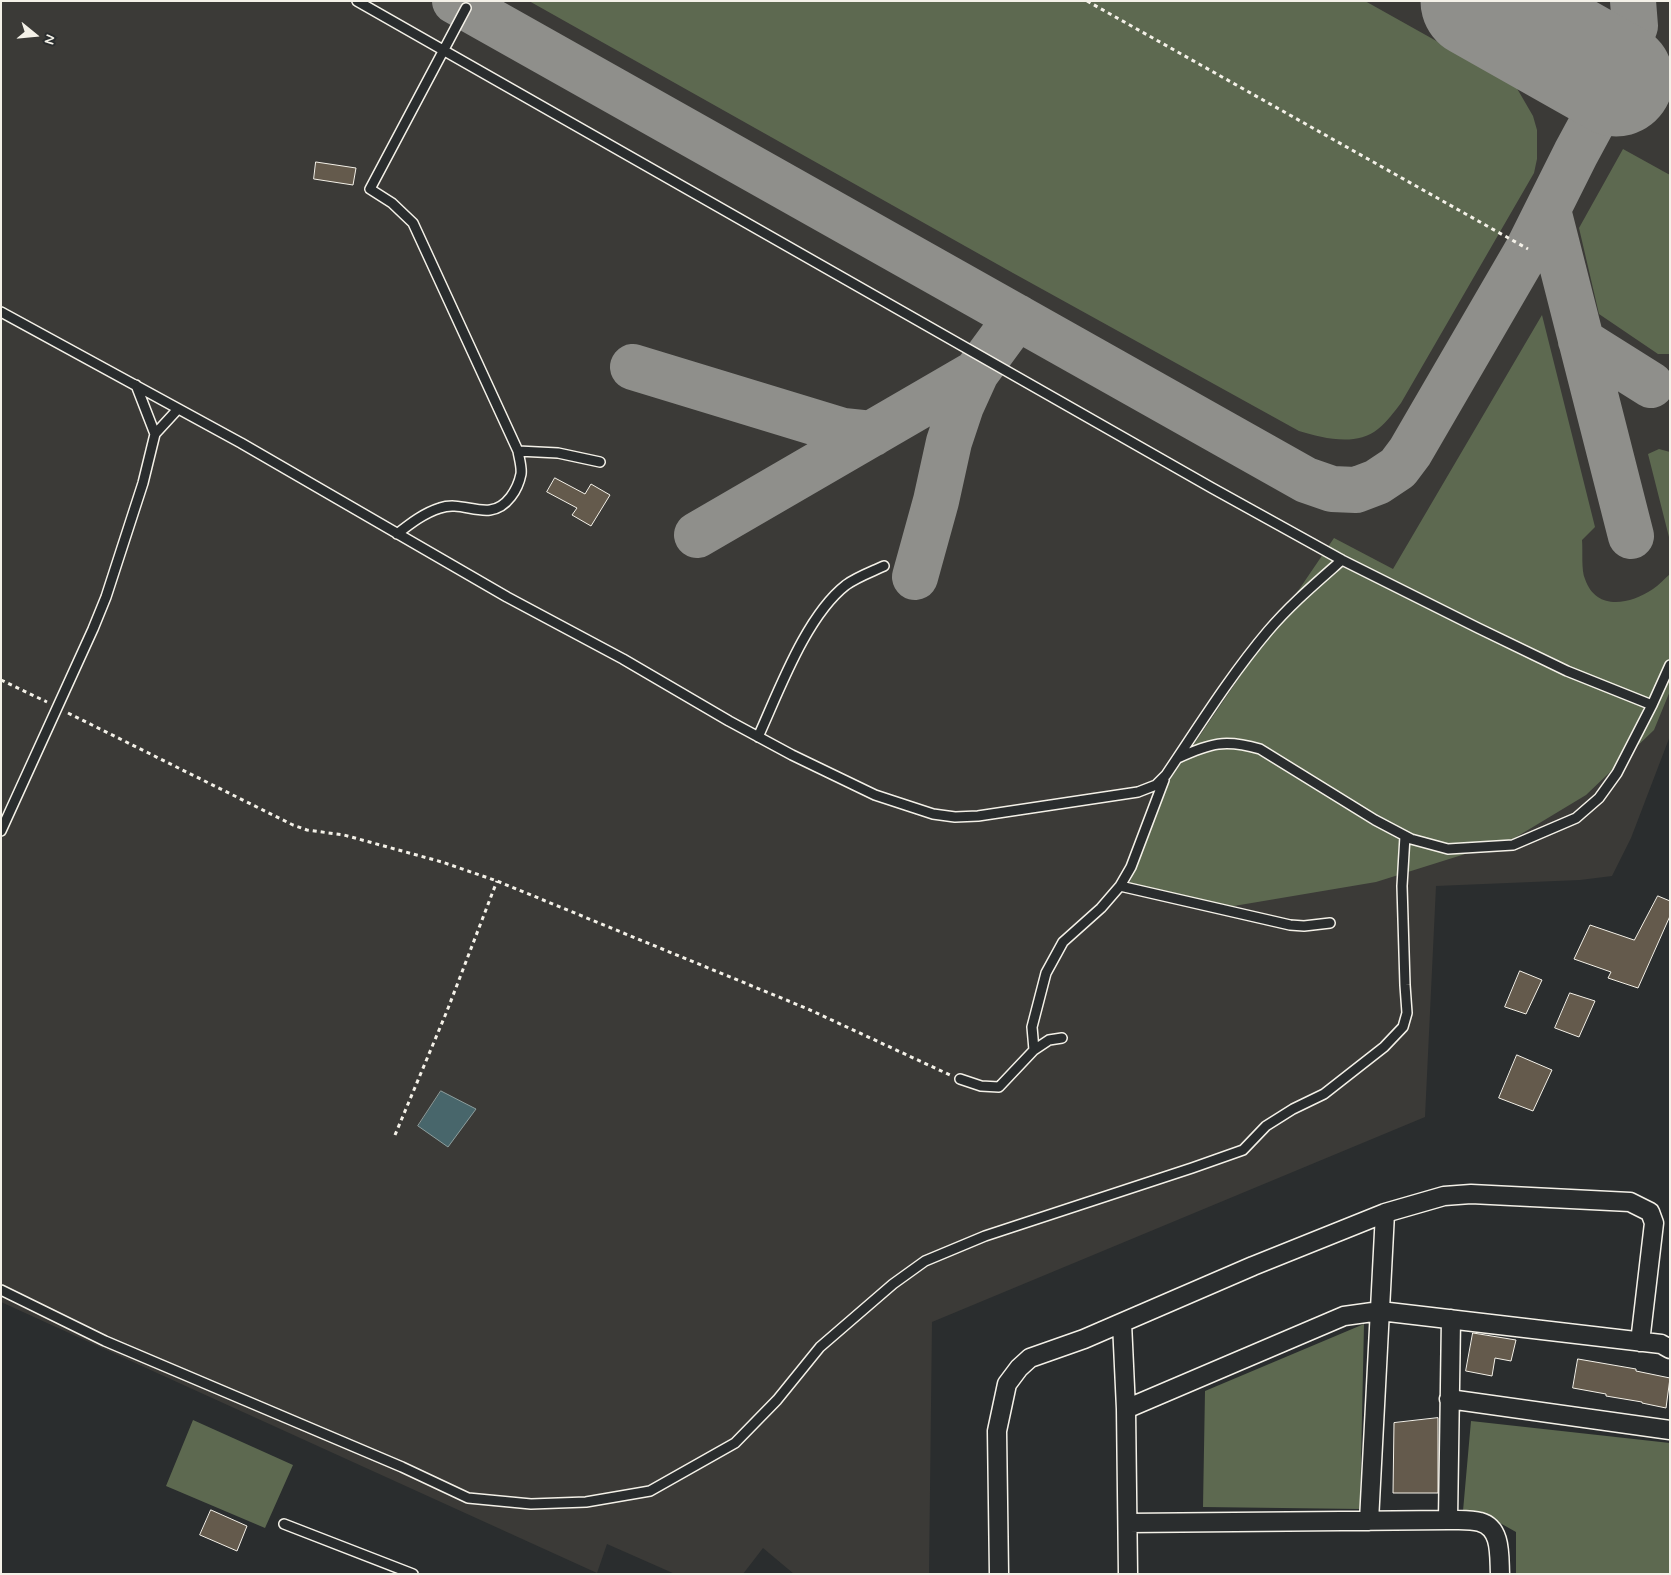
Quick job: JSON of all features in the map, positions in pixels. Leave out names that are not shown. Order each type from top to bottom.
[{"type":"street","points":[[999,1574],[996,1431],[1007,1384],[1019,1368],[1030,1358],[1084,1339],[1253,1266],[1385,1213],[1444,1196],[1471,1194],[1630,1202],[1644,1208],[1650,1212],[1654,1223],[1640,1342]]},
{"type":"street","points":[[1369,1521],[1385,1213]]},
{"type":"street","points":[[1126,1409],[1344,1316],[1380,1311],[1661,1344],[1670,1349]]},
{"type":"street","points":[[1448,1520],[1451,1319]]},
{"type":"street","points":[[1122,1323],[1126,1409],[1128,1574]]},
{"type":"street","points":[[1449,1399],[1670,1430]]},
{"type":"street","points":[[1128,1523],[1448,1520],[1481,1522],[1496,1535],[1499,1544],[1500,1574]]},
{"type":"lane","points":[[357,1],[1342,560],[1567,671],[1652,705]]},
{"type":"lane","points":[[398,534],[416,518],[440,508],[452,506],[490,510],[502,506],[516,490],[521,472],[518,451],[413,223],[392,203],[370,189],[466,8]]},
{"type":"lane","points":[[1,312],[241,443],[507,597],[623,659],[792,756],[875,795],[933,814],[978,816],[1138,792],[1156,785],[1166,775]]},
{"type":"lane","points":[[136,385],[154,434]]},
{"type":"lane","points":[[1,831],[106,597],[143,483],[154,434],[178,409]]},
{"type":"lane","points":[[518,451],[558,453],[600,462]]},
{"type":"lane","points":[[1034,1050],[1032,1027],[1046,972],[1063,942],[1101,908],[1120,886],[1131,867],[1166,775],[1225,685],[1268,630],[1299,598],[1342,560]]},
{"type":"lane","points":[[758,737],[804,638],[818,615],[833,597],[847,585],[884,566]]},
{"type":"lane","points":[[1177,758],[1216,744],[1238,743],[1260,749],[1375,820],[1411,839],[1448,850],[1513,845],[1576,818],[1599,798],[1617,773],[1670,666]]},
{"type":"lane","points":[[1,1290],[105,1341],[402,1467],[468,1498],[531,1504],[586,1502],[650,1490],[735,1443],[777,1400],[820,1347],[892,1284],[925,1261],[985,1236],[1243,1150],[1266,1126],[1293,1109],[1324,1094],[1384,1047],[1403,1027],[1407,1013],[1402,886],[1405,836]]},
{"type":"lane","points":[[1120,886],[1290,925],[1304,926],[1330,923]]},
{"type":"lane","points":[[960,1080],[981,1086],[999,1087],[1034,1050],[1049,1040],[1062,1038]]},
{"type":"lane","points":[[284,1524],[413,1574]]},
{"type":"path","points":[[1087,1],[1528,249]]},
{"type":"path","points":[[1,680],[293,825],[307,830],[344,836],[442,862],[497,881],[808,1009],[960,1080]]},
{"type":"path","points":[[395,1135],[447,1011],[497,881]]},
{"type":"shaded area","points":[[1,1],[1670,1],[1670,736],[1631,838],[1612,876],[1580,880],[1436,886],[1425,1117],[932,1322],[929,1574],[794,1574],[763,1548],[743,1574],[675,1574],[607,1544],[597,1573],[1,1302]]},
{"type":"green space","points":[[529,1],[1365,1],[1515,85],[1533,116],[1537,130],[1537,159],[1534,173],[1401,403],[1378,429],[1369,435],[1350,439],[1329,438],[1299,431]]},
{"type":"green space","points":[[1623,149],[1670,175],[1670,354],[1658,354],[1599,314],[1579,228]]},
{"type":"green space","points":[[1542,315],[1595,527],[1582,540],[1585,579],[1590,589],[1597,596],[1614,602],[1634,599],[1644,594],[1670,574],[1670,691],[1654,730],[1586,795],[1513,839],[1376,882],[1222,908],[1128,887],[1169,781],[1334,538],[1393,569]]},
{"type":"green space","points":[[1659,449],[1670,452],[1670,541],[1648,454]]},
{"type":"green space","points":[[1364,1324],[1360,1509],[1203,1507],[1205,1391]]},
{"type":"green space","points":[[193,1420],[293,1465],[265,1528],[166,1486]]},
{"type":"green space","points":[[1471,1421],[1670,1443],[1670,1574],[1516,1574],[1516,1532],[1484,1514],[1463,1511]]},
{"type":"water","points":[[441,1091],[476,1109],[448,1147],[418,1126]]},
{"type":"building","points":[[316,162],[356,168],[353,185],[314,179]]},
{"type":"building","points":[[555,478],[585,494],[591,484],[610,495],[591,526],[572,515],[577,508],[547,492]]},
{"type":"building","points":[[1658,896],[1670,901],[1670,916],[1638,988],[1608,978],[1611,972],[1574,959],[1590,925],[1634,940]]},
{"type":"building","points":[[1520,971],[1542,980],[1526,1014],[1505,1007]]},
{"type":"building","points":[[1570,993],[1595,1001],[1579,1037],[1555,1028]]},
{"type":"building","points":[[1517,1055],[1552,1070],[1533,1111],[1499,1098]]},
{"type":"building","points":[[1473,1333],[1516,1340],[1511,1361],[1495,1358],[1492,1376],[1466,1371]]},
{"type":"building","points":[[1578,1359],[1636,1369],[1636,1371],[1670,1378],[1666,1408],[1573,1388]]},
{"type":"building","points":[[1438,1418],[1438,1493],[1393,1493],[1394,1423]]},
{"type":"building","points":[[211,1510],[247,1526],[237,1551],[200,1535]]},
{"type":"taxiway","points":[[455,1],[1306,480],[1332,489],[1356,490],[1377,482],[1398,468],[1410,452],[1528,249],[1576,153],[1616,79],[1635,26],[1633,1]]},
{"type":"taxiway","points":[[1548,210],[1631,536]]},
{"type":"taxiway","points":[[915,577],[936,501],[949,442],[961,406],[976,373],[1017,317]]},
{"type":"taxiway","points":[[1581,341],[1651,385]]},
{"type":"taxiway","points":[[633,367],[843,431],[872,434]]},
{"type":"taxiway","points":[[697,535],[976,373]]},
{"type":"runway","points":[[1478,1],[1616,79]]}]
